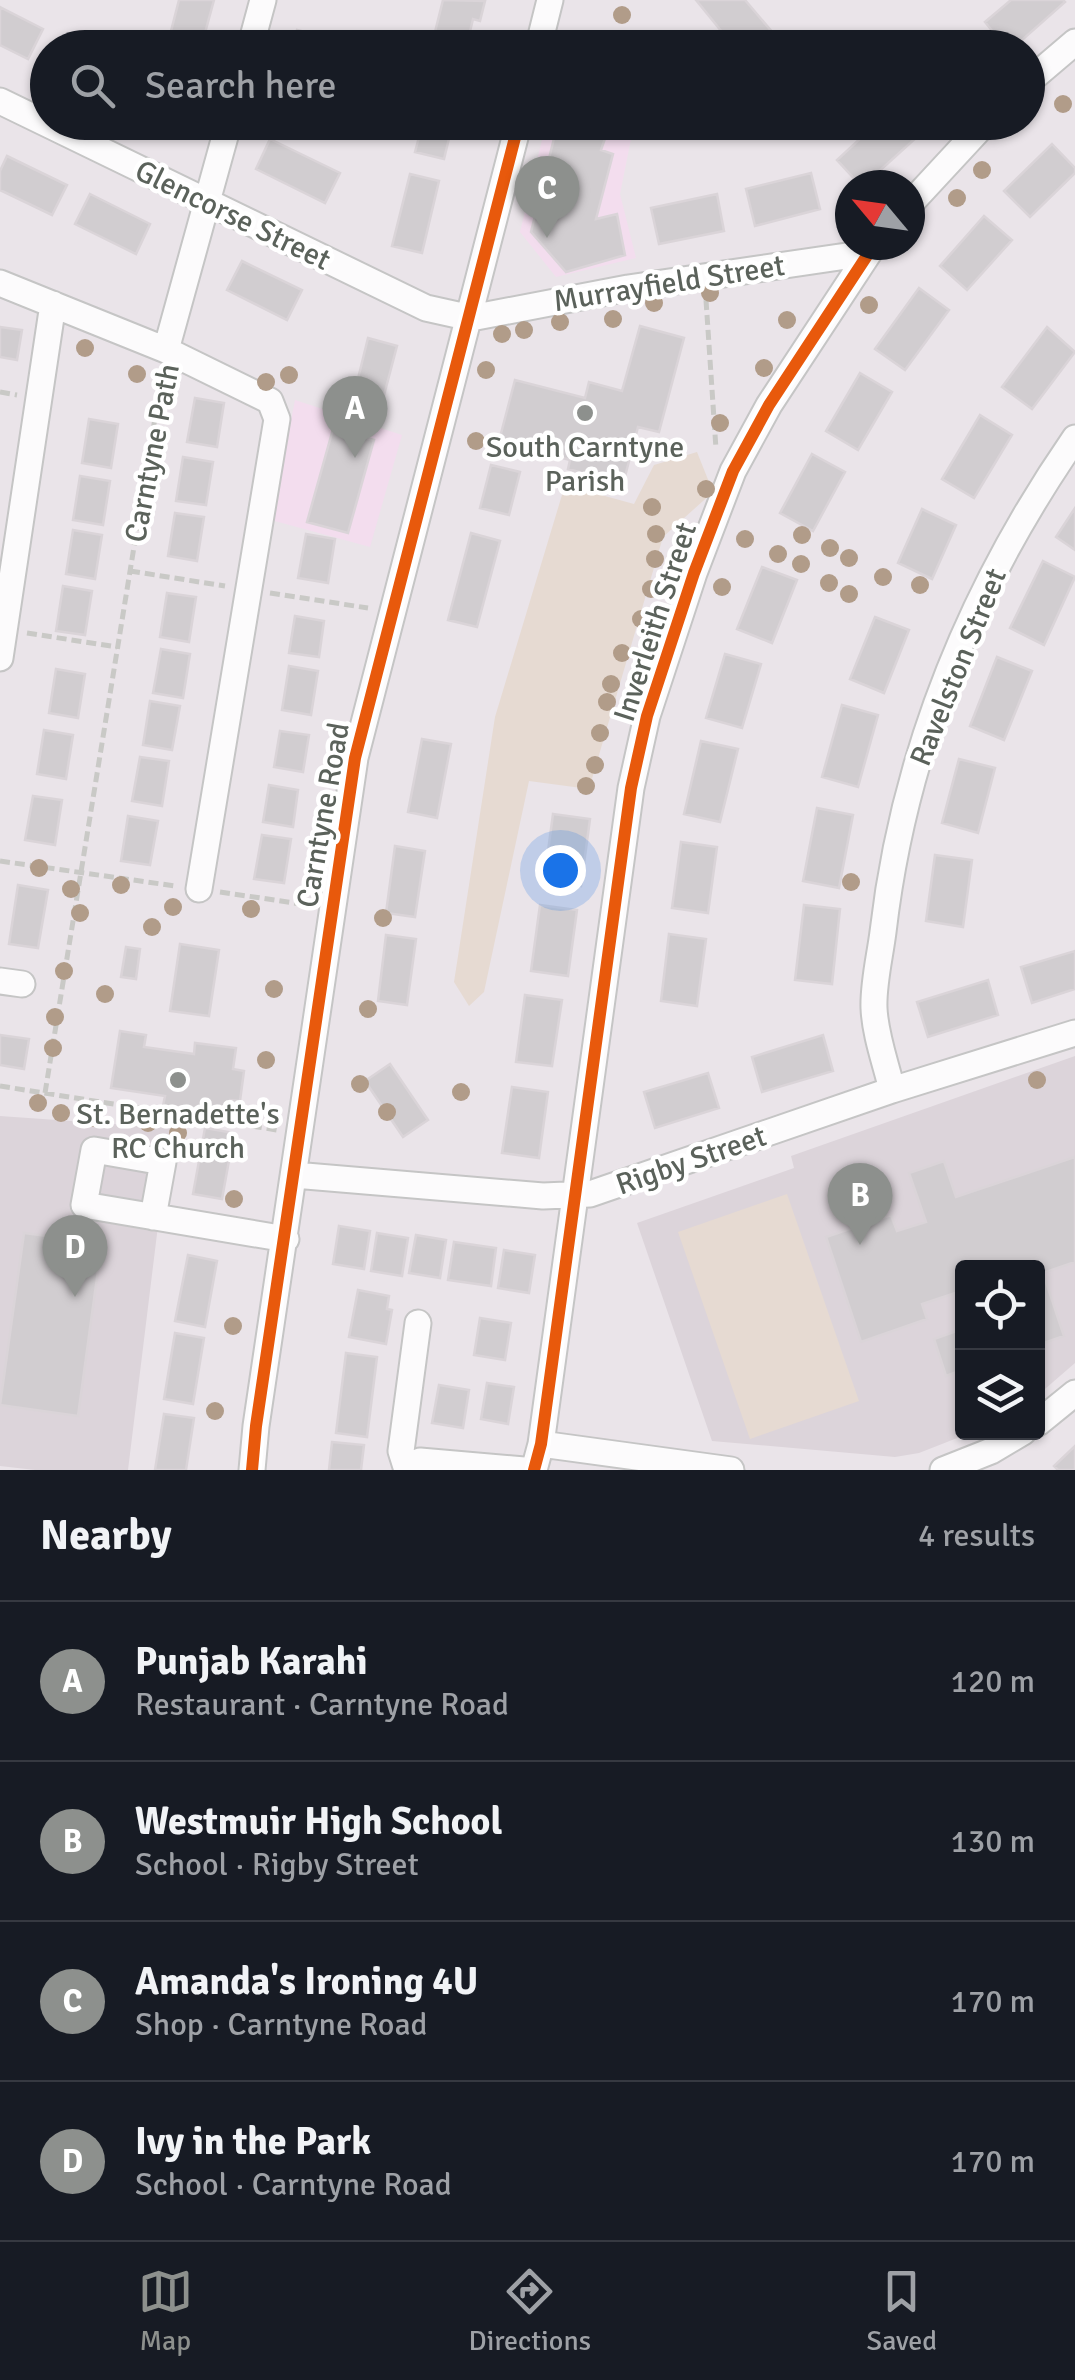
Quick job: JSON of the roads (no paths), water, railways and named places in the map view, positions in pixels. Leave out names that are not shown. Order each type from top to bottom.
[{"type":"street","points":[[254,30],[262,0]]},
{"type":"street","points":[[542,30],[550,0]]},
{"type":"street","points":[[1045,68],[1075,42]]},
{"type":"street","name":"Glencorse Street","points":[[0,101],[30,116]]},
{"type":"street","name":"Glencorse Street","points":[[79,140],[426,308],[471,318]]},
{"type":"street","points":[[0,283],[166,350],[224,140]]},
{"type":"street","name":"Carntyne Road","points":[[252,1470],[355,758],[515,140]]},
{"type":"street","points":[[925,188],[969,140]]},
{"type":"street","name":"Murrayfield Street","points":[[471,318],[835,255]]},
{"type":"street","name":"Inverleith Street","points":[[534,1470],[541,1444],[631,788],[647,716],[733,471],[769,406],[864,260]]},
{"type":"street","points":[[0,658],[12,501],[52,304]]},
{"type":"street","name":"Carntyne Path","points":[[166,350],[270,401],[277,419],[199,889]]},
{"type":"street","name":"Ravelston Street","points":[[892,1090],[874,1008],[888,889],[920,746],[972,614],[1030,504],[1075,438]]},
{"type":"street","name":"Rigby Street","points":[[294,1174],[574,1196],[609,1189],[892,1090],[1075,1032]]},
{"type":"street","points":[[153,1217],[286,1239]]},
{"type":"street","points":[[418,1323],[400,1451],[409,1470],[420,1461],[524,1470]]},
{"type":"street","points":[[1045,1418],[1075,1394]]},
{"type":"street","points":[[943,1470],[1010,1440]]},
{"type":"street","points":[[541,1444],[731,1470]]},
{"type":"place","name":"Amanda's Ironing 4U","points":[[547,238]]},
{"type":"place","name":"South Carntyne Parish","points":[[585,413]]},
{"type":"place","name":"Punjab Karahi","points":[[355,458]]},
{"type":"place","name":"St. Bernadette's RC Church","points":[[178,1080]]},
{"type":"place","name":"Westmuir High School","points":[[860,1245]]},
{"type":"place","name":"Ivy in the Park","points":[[75,1297]]}]
